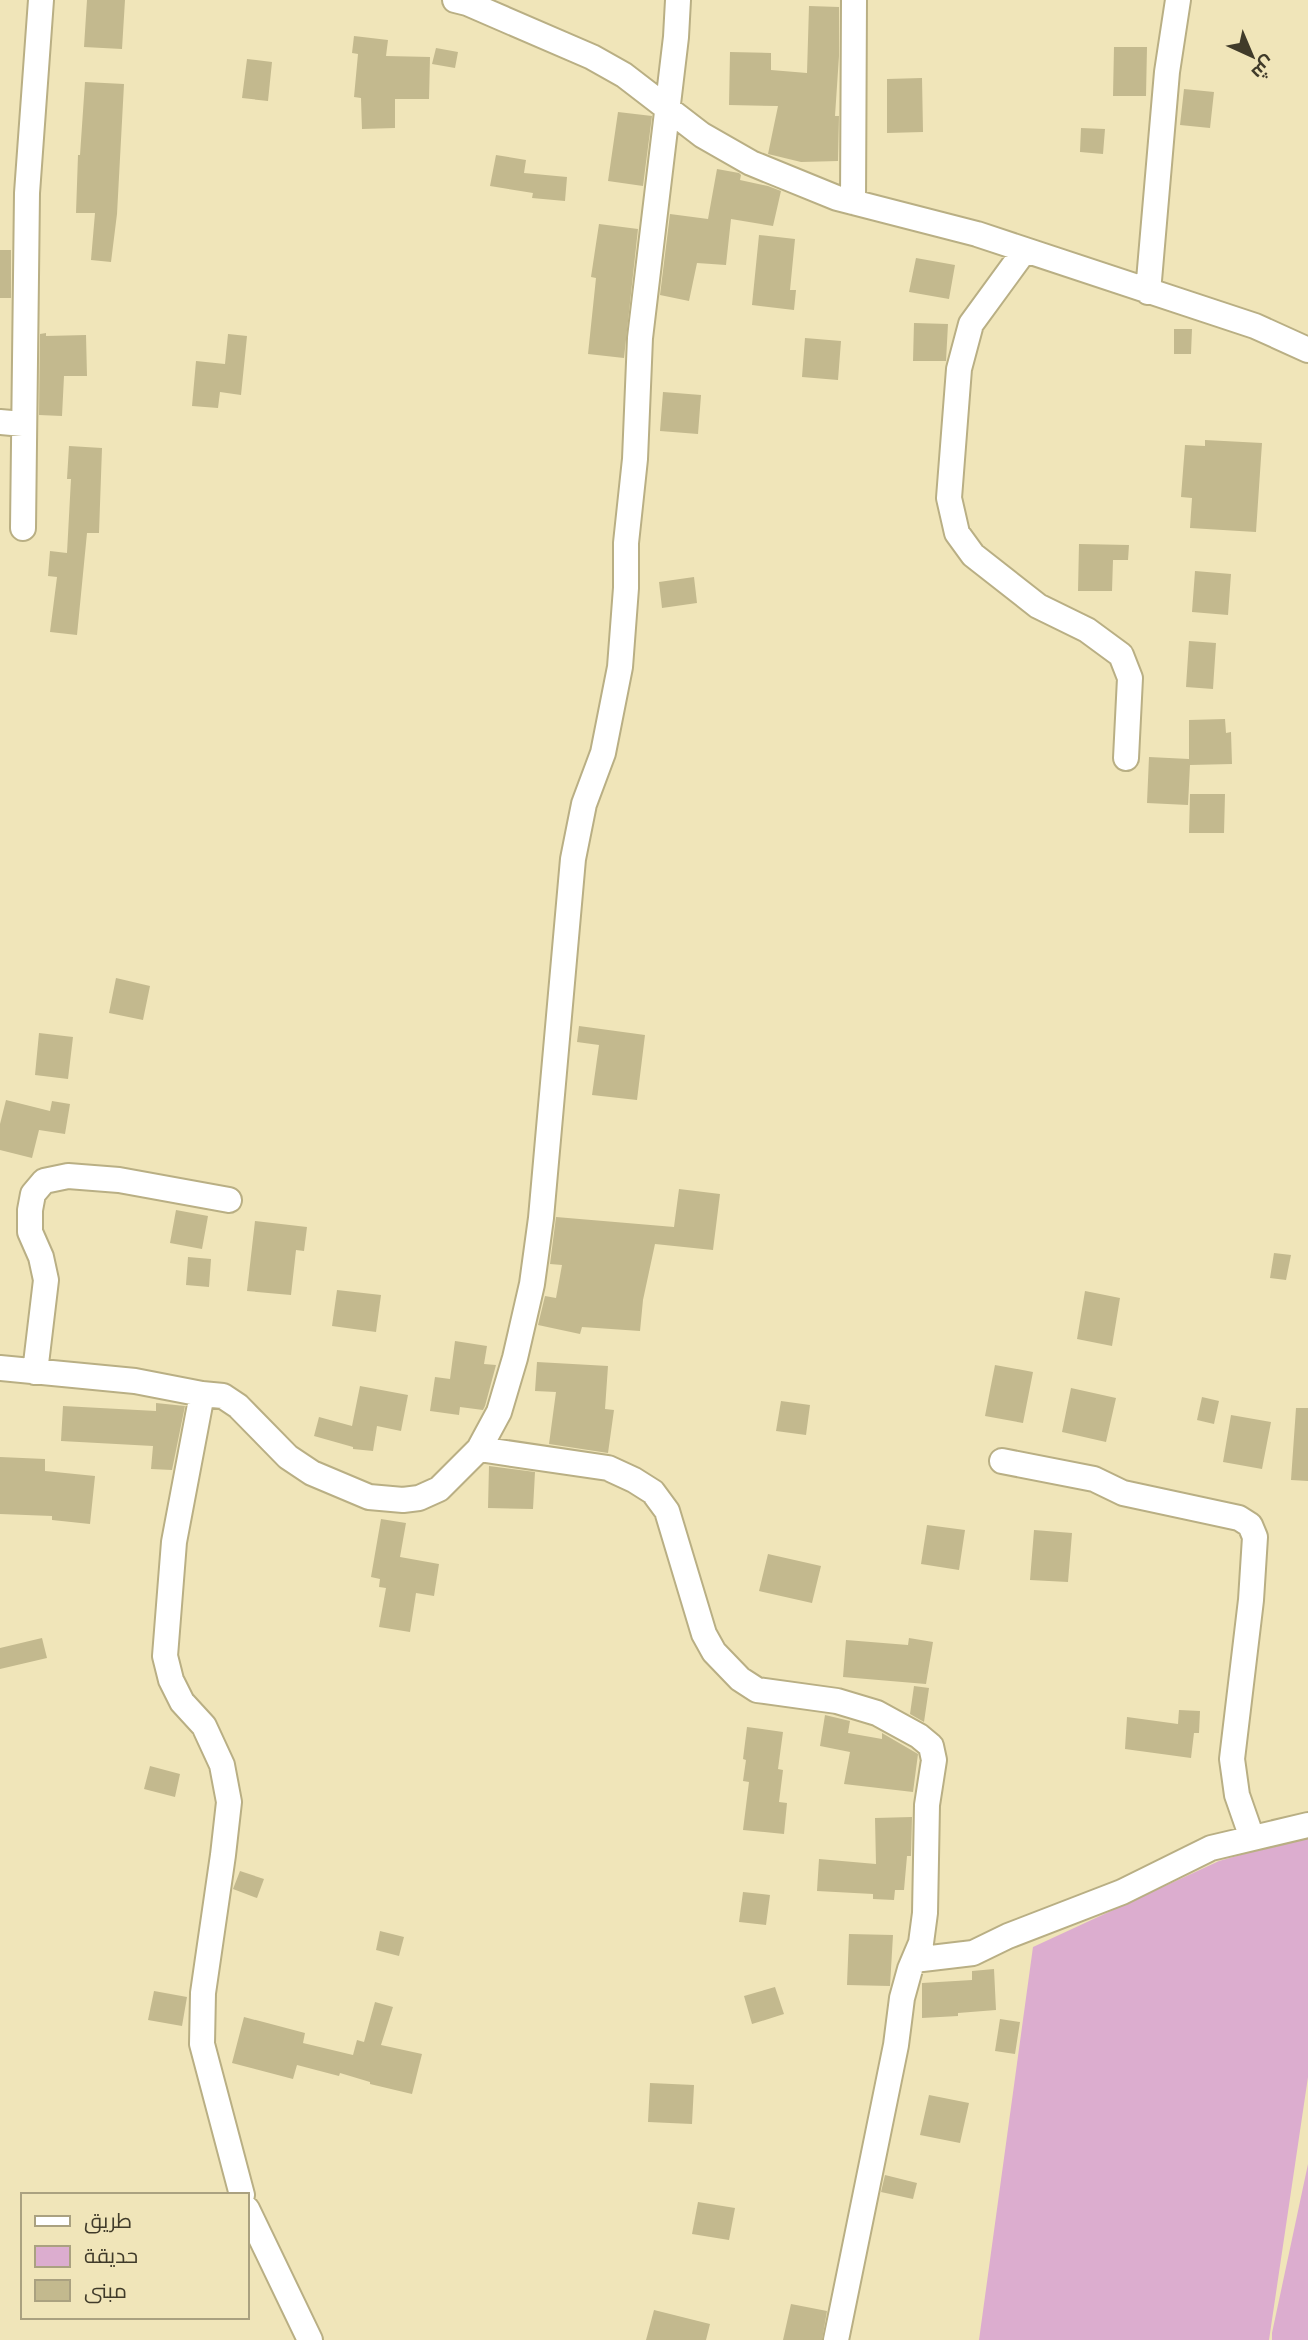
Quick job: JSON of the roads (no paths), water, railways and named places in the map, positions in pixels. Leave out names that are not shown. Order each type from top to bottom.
[{"type":"street","points":[[23,528],[11,423],[41,0]]},
{"type":"street","points":[[456,0],[592,57],[624,75],[702,135],[751,163],[853,202],[977,234],[1255,326],[1308,350]]},
{"type":"street","points":[[0,1368],[135,1381],[223,1396],[238,1406],[288,1457],[312,1473],[369,1497],[403,1500],[419,1498],[439,1489],[479,1449],[499,1412],[532,1284],[541,1218],[573,859],[584,804],[603,753],[620,667],[625,609],[626,543],[635,459],[640,338],[676,37],[678,0]]},
{"type":"street","points":[[853,202],[854,0]]},
{"type":"street","points":[[1148,292],[1167,72],[1178,0]]},
{"type":"street","points":[[1025,250],[971,324],[960,369],[949,498],[957,533],[973,555],[1038,606],[1087,630],[1121,655],[1130,678],[1126,758]]},
{"type":"street","points":[[35,1372],[46,1280],[41,1257],[30,1232],[30,1210],[33,1194],[44,1181],[68,1176],[119,1180],[229,1200]]},
{"type":"street","points":[[202,1394],[174,1542],[165,1656],[171,1680],[182,1702],[204,1726],[222,1765],[229,1802],[203,1993],[202,2044],[241,2193]]},
{"type":"street","points":[[479,1449],[608,1468],[653,1492],[667,1511],[704,1634],[714,1652],[740,1679],[757,1690],[837,1701],[877,1713],[919,1736],[930,1746],[934,1760],[927,1805],[925,1913],[921,1943],[902,1998],[896,2045],[836,2340]]},
{"type":"street","points":[[1002,1461],[1094,1479],[1123,1493],[1240,1518],[1251,1525],[1255,1536],[1251,1600],[1232,1759],[1237,1795],[1252,1838]]},
{"type":"street","points":[[914,1960],[973,1953],[1122,1892],[1211,1848],[1308,1825]]},
{"type":"street","points":[[248,2211],[310,2340]]}]
